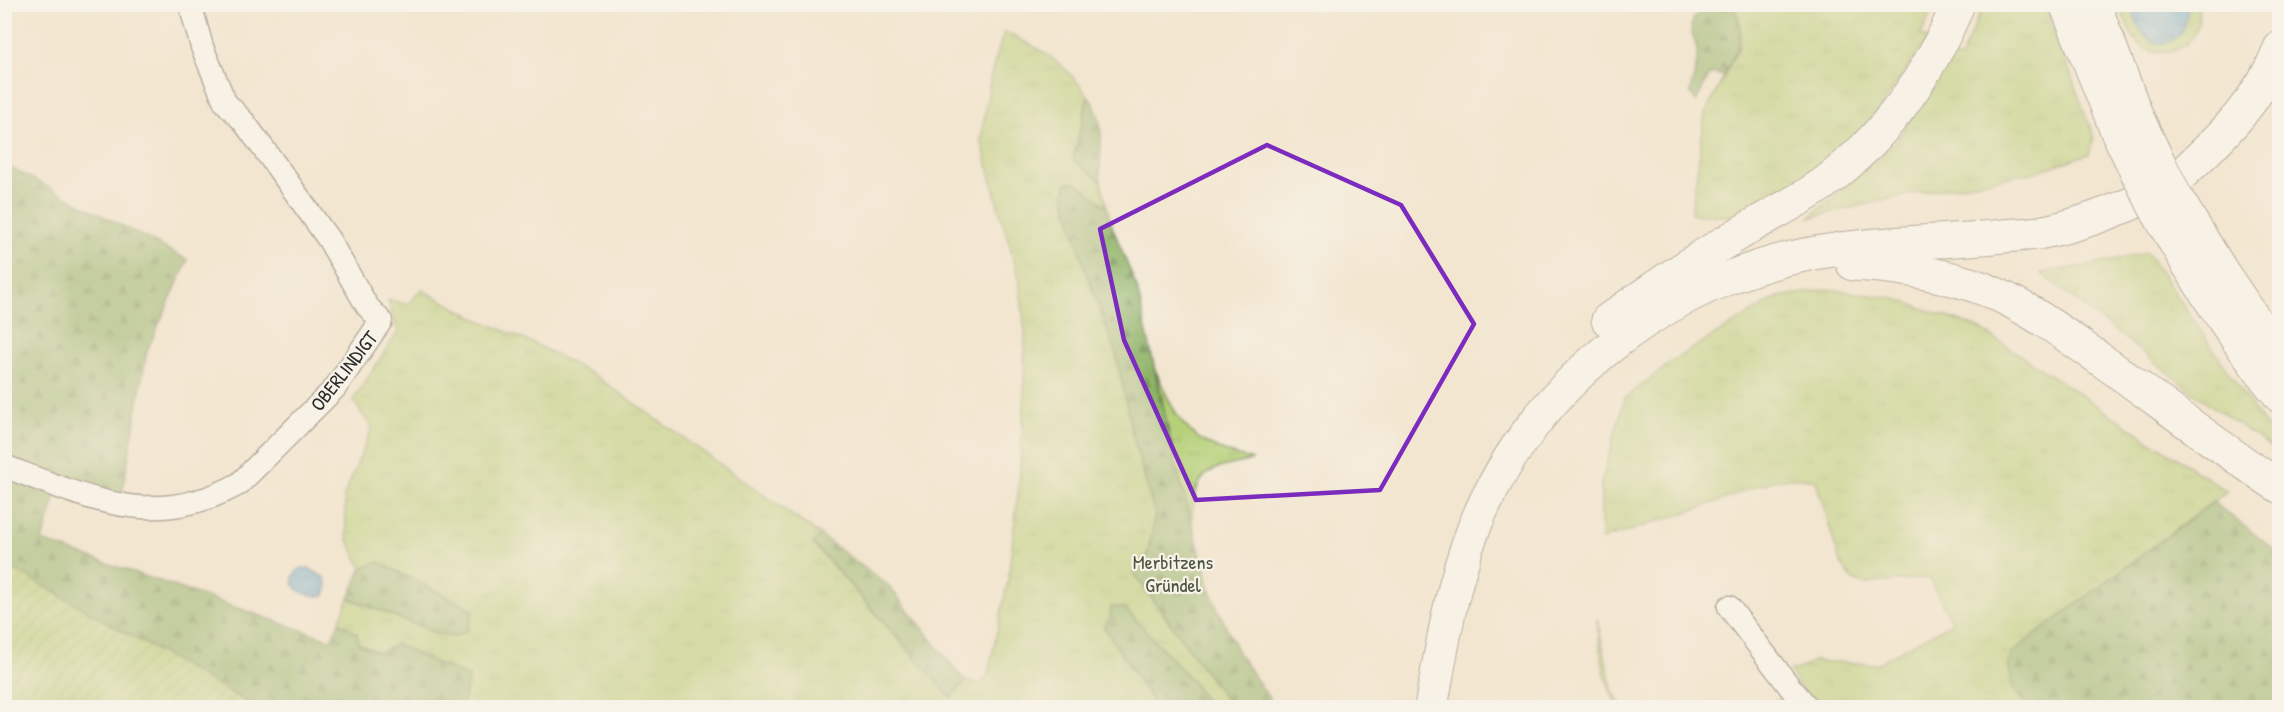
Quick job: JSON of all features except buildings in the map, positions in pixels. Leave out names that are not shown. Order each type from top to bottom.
[{"type":"highway","points":[[1431,708],[1451,603],[1460,568],[1475,527],[1491,493],[1525,438],[1557,397],[1579,359],[1610,319],[1738,234],[1788,207],[1824,183],[1856,156],[1904,103],[1931,62],[1958,4]]},
{"type":"highway","points":[[2066,4],[2103,99],[2158,186],[2222,272],[2280,357]]},
{"type":"highway","points":[[2094,4],[2137,117],[2158,186],[2198,284],[2253,363],[2280,396]]},
{"type":"highway","points":[[1409,708],[1435,574],[1457,513],[1486,456],[1510,419],[1537,386],[1688,296],[1755,268],[1802,255],[1836,249],[2014,235],[2061,228],[2096,219],[2158,186],[2215,143],[2241,113],[2262,83],[2280,48]]},
{"type":"highway","points":[[1668,279],[1745,252],[1798,238],[1842,232],[1935,230],[2014,235]]},
{"type":"highway","points":[[1755,268],[1851,264],[1887,266],[1922,271],[1972,285],[2012,302],[2044,320],[2146,391],[2237,459],[2280,487]]},
{"type":"street","name":"OBERLINDIGT","points":[[4,466],[95,500],[148,508],[169,508],[221,494],[239,484],[335,388],[381,321],[367,306],[329,240],[285,178],[244,122],[225,102],[202,46],[190,4]]},
{"type":"street","points":[[1729,607],[1808,708]]},
{"type":"highlighted area","points":[[1267,145],[1401,205],[1474,324],[1380,490],[1196,500],[1124,340],[1100,229]]},
{"type":"green space","points":[[1706,5],[1731,5],[1736,14],[1740,32],[1733,58],[1723,76],[1714,73],[1709,75],[1696,102],[1690,93],[1697,60],[1696,44],[1691,27],[1697,13]]},
{"type":"green space","points":[[1731,5],[1934,5],[1921,35],[1928,39],[1868,125],[1784,195],[1737,217],[1691,214],[1705,114],[1739,47],[1738,16]]},
{"type":"green space","points":[[1974,5],[2045,5],[2094,138],[2089,154],[2032,173],[1906,195],[1809,218],[1897,140],[1952,56],[1960,59],[1980,13],[1973,9]]},
{"type":"green space","points":[[2119,5],[2131,5],[2140,28],[2187,5],[2198,5],[2195,33],[2185,44],[2171,51],[2148,50],[2134,38]]},
{"type":"green space","points":[[1004,32],[1051,57],[1070,74],[1088,96],[1073,160],[1101,181],[1107,207],[1077,183],[1064,195],[1085,269],[1116,353],[1132,433],[1155,515],[1148,553],[1133,572],[1231,707],[1210,707],[1191,680],[1125,609],[1112,607],[1111,618],[1104,627],[1156,707],[462,707],[447,667],[415,655],[397,644],[380,653],[359,644],[339,622],[349,598],[433,632],[474,611],[379,562],[362,568],[347,538],[344,496],[372,428],[353,400],[398,332],[388,300],[407,304],[422,290],[473,317],[541,347],[597,377],[820,535],[813,544],[951,697],[965,681],[978,684],[987,678],[1008,581],[1019,486],[1024,406],[1025,332],[1019,277],[981,139],[991,75]]},
{"type":"green space","points":[[1088,96],[1095,107],[1101,127],[1101,181],[1073,160]]},
{"type":"green space","points":[[4,164],[188,260],[147,351],[121,501],[5,461]]},
{"type":"green space","name":"Merbitzens Gründel","points":[[1067,182],[1077,183],[1107,207],[1112,226],[1137,288],[1175,462],[1212,596],[1239,654],[1275,707],[1231,707],[1133,572],[1148,553],[1155,515],[1132,433],[1116,353],[1085,269],[1064,195]]},
{"type":"green space","points":[[2147,252],[2279,446],[2279,453],[2202,399],[2041,273],[2092,265]]},
{"type":"green space","points":[[1828,289],[1893,298],[1979,328],[2227,491],[2013,653],[2013,689],[2029,707],[1811,708],[1790,671],[1804,667],[1813,661],[1876,664],[1952,623],[1929,578],[1864,584],[1853,580],[1840,562],[1816,481],[1804,478],[1777,480],[1601,540],[1601,483],[1625,398],[1678,357],[1778,297]]},
{"type":"green space","points":[[1156,371],[1173,407],[1190,431],[1215,447],[1253,460],[1213,470],[1206,475],[1196,492],[1191,522],[1175,462]]},
{"type":"green space","points":[[4,469],[58,490],[42,541],[331,640],[339,622],[357,633],[359,644],[380,653],[397,644],[469,677],[462,707],[256,707],[5,564]]},
{"type":"green space","points":[[2213,502],[2279,553],[2279,707],[2029,707],[2013,689],[2008,663],[2013,653]]},
{"type":"green space","points":[[820,535],[889,586],[965,681],[951,698],[813,543]]},
{"type":"green space","points":[[378,562],[474,610],[467,631],[454,637],[433,632],[349,598],[362,568]]},
{"type":"green space","points":[[5,564],[256,707],[5,707]]},
{"type":"green space","name":"Merbitzens Gründel","points":[[1111,607],[1125,608],[1191,680],[1210,707],[1156,707],[1104,627],[1110,618]]},
{"type":"green space","points":[[1597,618],[1612,689],[1622,707],[1618,707],[1608,686]]},
{"type":"green space","points":[[1791,698],[1803,708],[1767,708],[1779,699]]},
{"type":"water","points":[[2131,5],[2187,5],[2185,23],[2181,32],[2168,42],[2161,44],[2152,41],[2139,28]]},
{"type":"water","points":[[302,568],[309,568],[325,578],[328,587],[325,595],[310,595],[297,589],[293,579],[295,573]]}]
